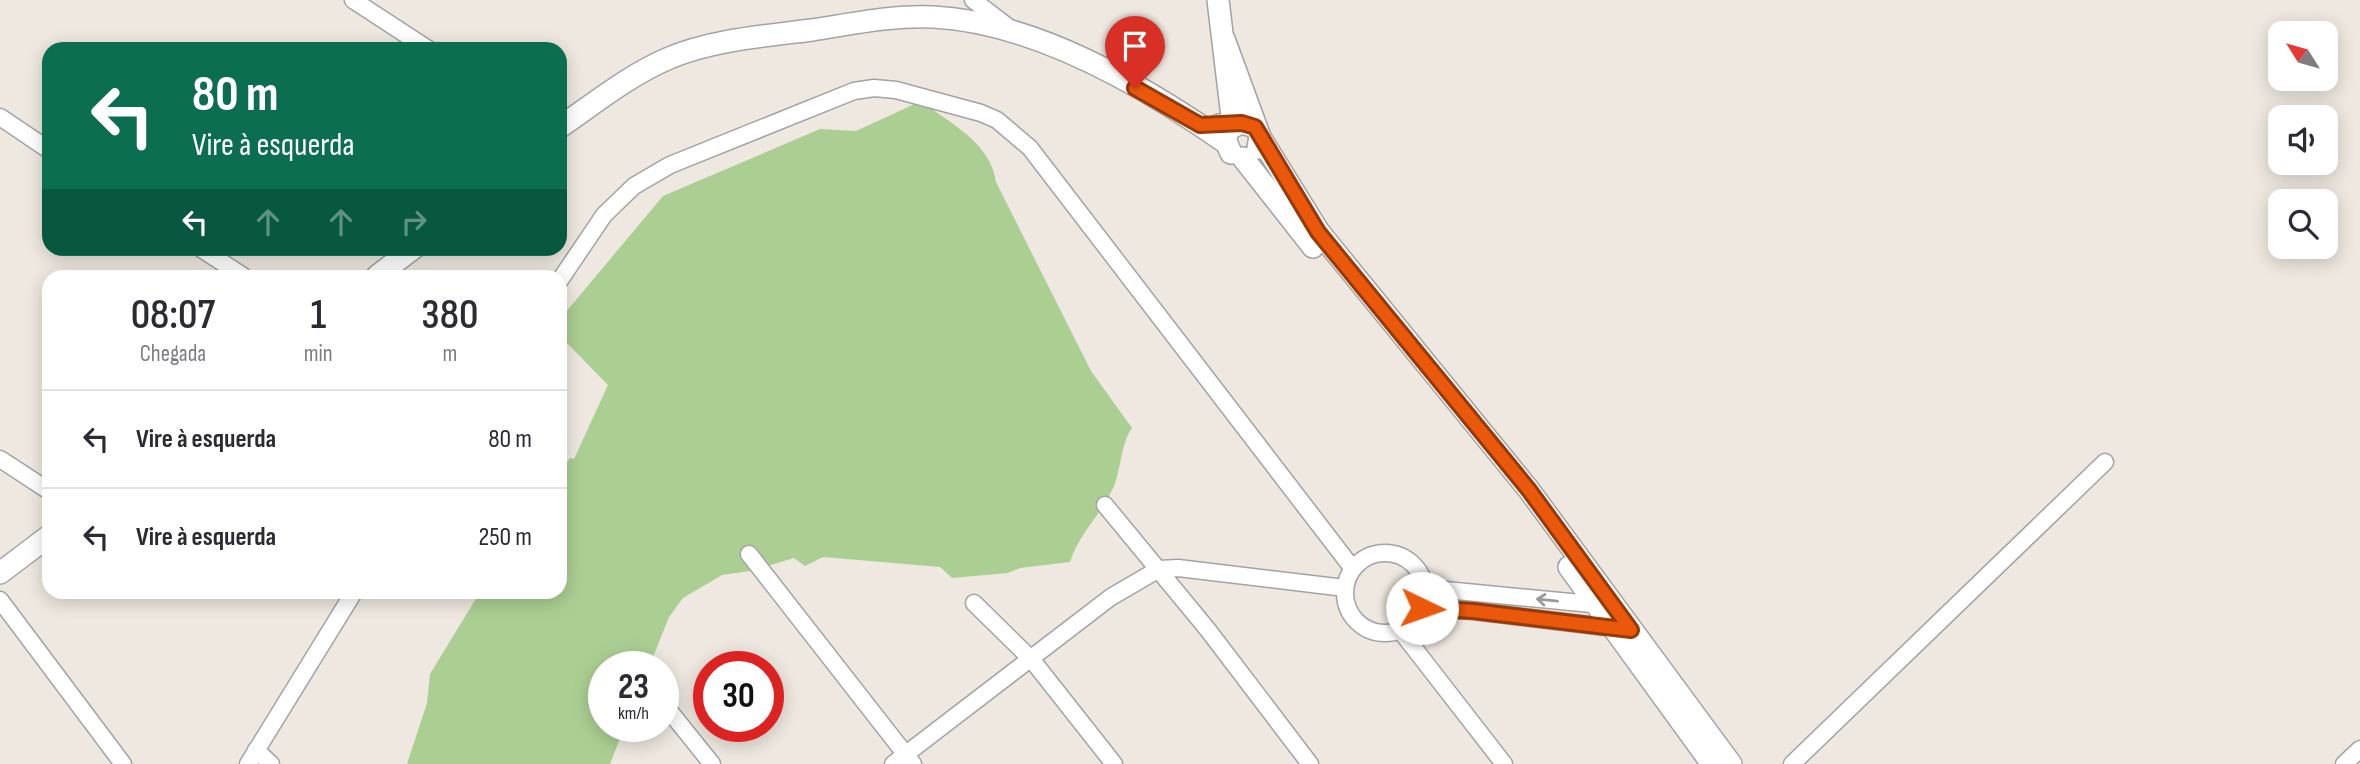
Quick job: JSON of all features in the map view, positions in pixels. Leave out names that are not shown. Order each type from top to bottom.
[{"type":"street","points":[[354,0],[417,42]]},
{"type":"street","points":[[973,0],[1013,30]]},
{"type":"street","points":[[1218,0],[1224,39],[1232,154],[1243,158],[1605,606]]},
{"type":"street","points":[[567,122],[638,73],[691,51],[907,17],[953,18],[1013,30],[1086,60],[1200,125],[1229,134]]},
{"type":"street","points":[[1224,39],[1257,132],[1318,232],[1529,490],[1712,764]]},
{"type":"street","points":[[567,270],[604,215],[634,186],[670,165],[824,101],[874,88],[896,90],[981,113],[997,120],[1030,148],[1353,569]]},
{"type":"street","points":[[0,117],[42,145]]},
{"type":"street","points":[[1229,134],[1246,123],[1257,132]]},
{"type":"street","points":[[1243,158],[1256,151],[1257,132]]},
{"type":"street","points":[[212,256],[234,270]]},
{"type":"street","points":[[385,270],[403,256]]},
{"type":"street","points":[[0,459],[42,486]]},
{"type":"street","points":[[1792,764],[2105,462]]},
{"type":"street","points":[[1105,505],[1159,569],[1310,764]]},
{"type":"street","points":[[0,573],[42,541]]},
{"type":"street","points":[[1380,553],[1401,556],[1417,569],[1425,588],[1422,608],[1417,618],[1401,631],[1380,633],[1361,625],[1348,609],[1345,588],[1353,569],[1361,561],[1380,553]]},
{"type":"street","points":[[749,554],[904,761],[1111,597],[1159,569],[1178,568],[1345,588]]},
{"type":"street","points":[[1425,588],[1605,606]]},
{"type":"street","points":[[1473,611],[1476,592]]},
{"type":"street","points":[[271,764],[252,757],[350,599]]},
{"type":"street","points":[[0,600],[123,764]]},
{"type":"street","points":[[974,603],[1032,660],[1114,764]]},
{"type":"street","points":[[1422,608],[1473,611],[1621,629],[1731,764]]},
{"type":"street","points":[[1401,631],[1504,764]]},
{"type":"street","points":[[679,723],[712,764]]},
{"type":"street","points":[[2344,764],[2360,749]]},
{"type":"green space","points":[[921,101],[968,135],[993,168],[996,182],[1091,371],[1132,428],[1114,486],[1079,542],[1070,562],[1020,568],[1008,573],[952,578],[940,567],[823,557],[805,566],[794,558],[750,571],[722,575],[683,598],[669,617],[655,651],[588,651],[588,742],[619,742],[610,764],[407,764],[427,703],[430,674],[476,599],[567,599],[567,462],[570,458],[574,459],[608,385],[567,343],[567,311],[663,196],[820,129],[856,131]]},
{"type":"route","points":[[1135,88],[1200,125],[1246,123],[1255,127],[1318,232],[1555,523],[1631,630],[1562,624],[1473,611],[1422,608]]}]
